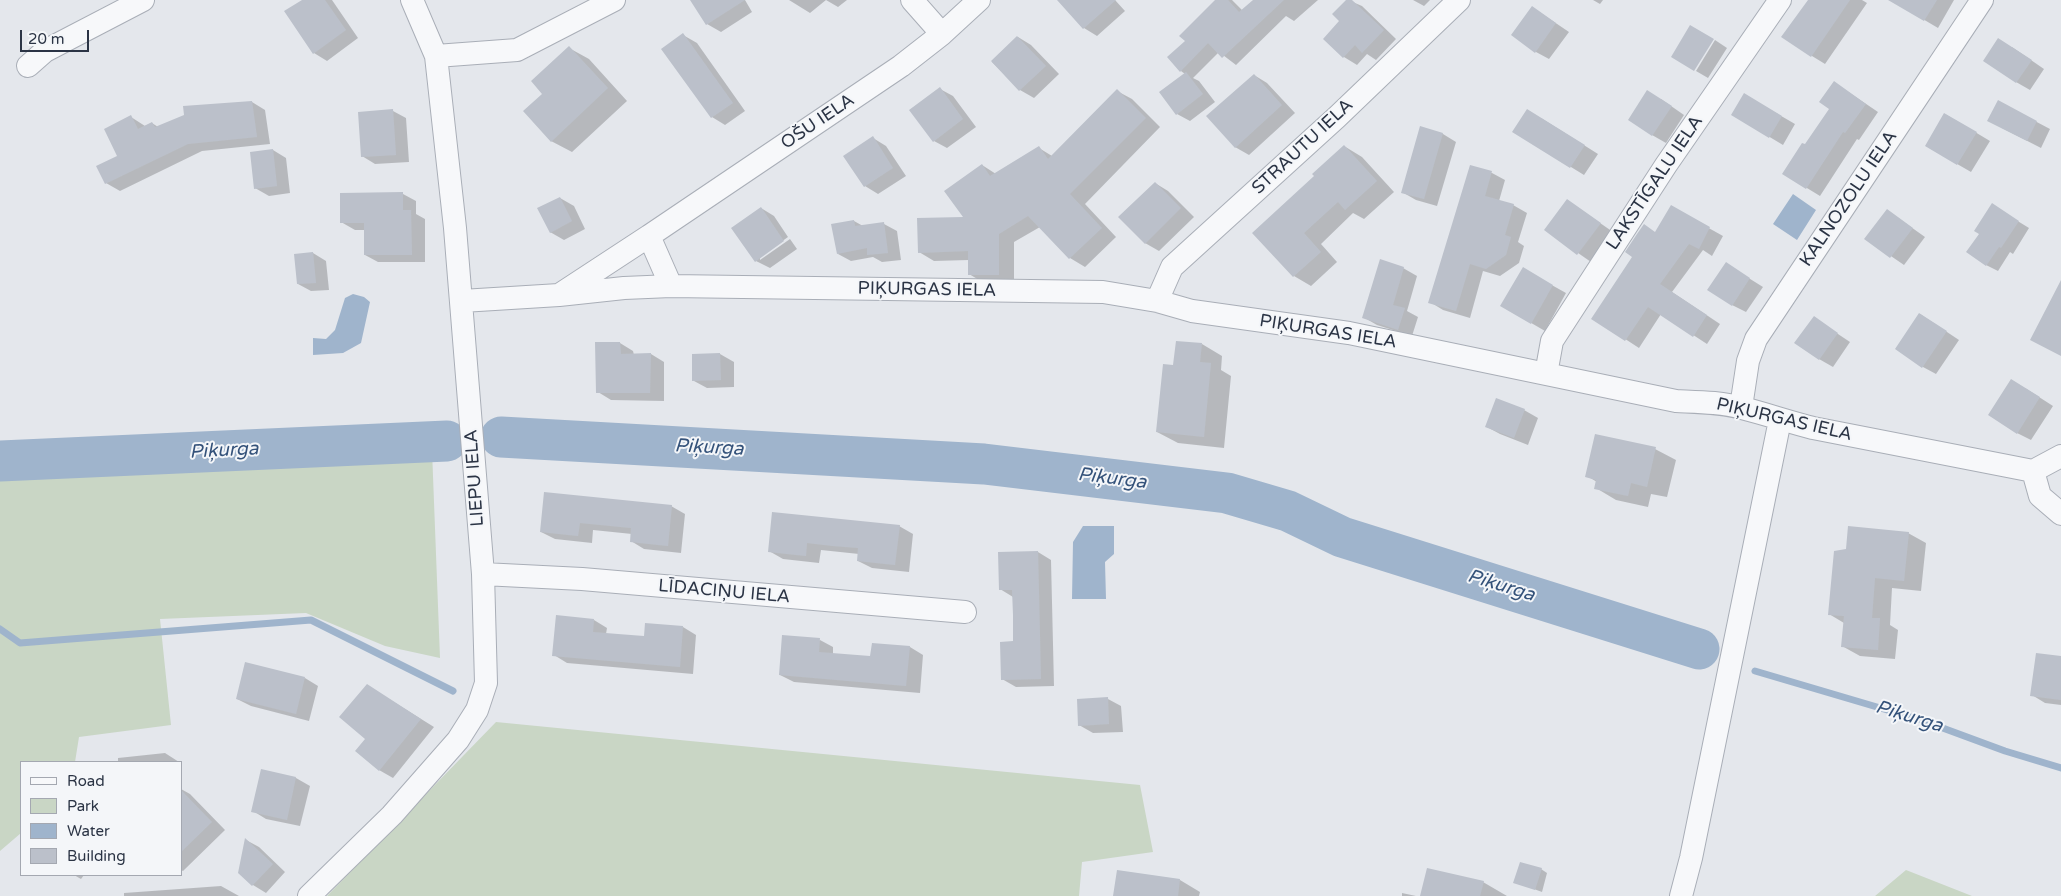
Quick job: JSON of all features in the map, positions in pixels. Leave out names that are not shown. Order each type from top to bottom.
[{"type":"street","points":[[28,66],[46,51],[143,0]]},
{"type":"street","name":"LIEPU IELA","points":[[309,896],[410,795],[458,740],[477,710],[486,682],[483,574],[462,301],[436,56],[412,0]]},
{"type":"street","points":[[436,56],[517,50],[614,0]]},
{"type":"street","points":[[912,0],[942,34]]},
{"type":"street","name":"OŠU IELA","points":[[462,301],[559,294],[649,236],[901,66],[942,34],[979,0]]},
{"type":"street","name":"STRAUTU IELA","points":[[1157,301],[1172,267],[1460,0]]},
{"type":"street","name":"LAKSTĪGALU IELA","points":[[1546,374],[1552,341],[1666,165],[1780,0]]},
{"type":"street","name":"KALNOZOLU IELA","points":[[1741,407],[1748,361],[1756,339],[1982,0]]},
{"type":"street","points":[[649,236],[671,286]]},
{"type":"street","name":"PIĶURGAS IELA","points":[[559,294],[671,286],[1103,292],[1157,301],[1192,311],[1350,333],[1676,401],[1717,403],[1741,407],[1780,420],[2033,472]]},
{"type":"street","points":[[1681,896],[1691,858],[1780,420]]},
{"type":"street","points":[[2061,456],[2033,472],[2040,496],[2061,514]]},
{"type":"street","name":"LĪDACIŅU IELA","points":[[483,574],[592,580],[965,612]]},
{"type":"green space","points":[[431,424],[440,658],[385,646],[306,613],[160,619],[171,725],[79,737],[75,761],[20,761],[20,834],[0,851],[0,449]]},
{"type":"green space","points":[[496,722],[1140,785],[1153,852],[1082,862],[1079,896],[327,896]]},
{"type":"green space","points":[[1906,870],[1972,896],[1875,896]]},
{"type":"water","points":[[1793,194],[1816,210],[1797,240],[1773,224]]},
{"type":"water","points":[[353,294],[364,297],[370,302],[361,343],[343,353],[313,355],[313,338],[326,339],[335,330],[345,298]]},
{"type":"water","points":[[1083,526],[1114,526],[1114,554],[1105,562],[1106,599],[1072,599],[1073,542]]},
{"type":"building","points":[[302,0],[325,0],[346,30],[313,54],[284,11]]},
{"type":"building","points":[[690,0],[745,0],[706,25]]},
{"type":"building","points":[[1057,0],[1116,0],[1083,29]]},
{"type":"building","points":[[1215,0],[1228,0],[1239,12],[1253,0],[1284,0],[1222,58],[1208,43],[1180,72],[1167,57],[1185,41],[1179,36]]},
{"type":"building","points":[[1346,0],[1352,0],[1384,30],[1362,53],[1355,45],[1343,58],[1323,39],[1339,21],[1332,14]]},
{"type":"building","points":[[1808,0],[1850,0],[1811,57],[1781,37]]},
{"type":"building","points":[[1888,0],[1937,0],[1924,21]]},
{"type":"building","points":[[1532,6],[1556,23],[1535,53],[1511,35]]},
{"type":"building","points":[[1690,25],[1714,39],[1694,71],[1671,57]]},
{"type":"building","points":[[683,33],[733,103],[711,118],[661,49]]},
{"type":"building","points":[[1017,36],[1046,66],[1019,91],[991,61]]},
{"type":"building","points":[[1998,38],[2032,60],[2016,83],[1983,61]]},
{"type":"building","points":[[569,46],[608,88],[551,142],[523,111],[542,94],[531,81]]},
{"type":"building","points":[[1186,72],[1203,94],[1176,115],[1159,92]]},
{"type":"building","points":[[1254,74],[1282,105],[1235,148],[1206,116]]},
{"type":"building","points":[[1834,81],[1866,104],[1845,133],[1843,132],[1806,189],[1782,174],[1802,143],[1805,144],[1829,109],[1819,102]]},
{"type":"building","points":[[940,87],[963,119],[933,142],[909,110]]},
{"type":"building","points":[[1117,89],[1146,118],[1070,194],[1102,228],[1069,259],[1028,216],[999,234],[999,275],[968,275],[968,251],[918,253],[917,218],[963,217],[944,191],[982,164],[990,176],[1039,146],[1048,159]]},
{"type":"building","points":[[1647,90],[1672,106],[1652,136],[1628,120]]},
{"type":"building","points":[[1744,93],[1782,116],[1769,138],[1731,115]]},
{"type":"building","points":[[1998,100],[2037,121],[2027,141],[1987,121]]},
{"type":"building","points":[[252,101],[257,137],[188,144],[105,184],[96,166],[117,156],[104,129],[131,115],[138,129],[152,122],[155,127],[184,115],[183,106]]},
{"type":"building","points":[[393,109],[396,155],[361,157],[358,112]]},
{"type":"building","points":[[1527,109],[1585,145],[1570,168],[1512,132]]},
{"type":"building","points":[[1944,113],[1977,132],[1957,165],[1925,146]]},
{"type":"building","points":[[1420,126],[1443,133],[1424,199],[1401,193]]},
{"type":"building","points":[[873,136],[893,168],[864,187],[843,156]]},
{"type":"building","points":[[1344,145],[1377,181],[1345,210],[1338,202],[1304,233],[1321,252],[1293,277],[1252,233],[1314,176],[1312,174]]},
{"type":"building","points":[[273,149],[277,186],[254,189],[250,152]]},
{"type":"building","points":[[1470,165],[1492,171],[1485,196],[1514,204],[1505,235],[1511,237],[1506,255],[1486,269],[1470,264],[1456,311],[1428,303]]},
{"type":"building","points":[[1155,182],[1181,208],[1145,244],[1118,217]]},
{"type":"building","points":[[403,192],[403,210],[411,210],[412,255],[364,255],[364,223],[340,223],[340,193]]},
{"type":"building","points":[[560,197],[572,221],[550,233],[537,208]]},
{"type":"building","points":[[1567,199],[1601,223],[1577,255],[1544,230]]},
{"type":"building","points":[[1992,203],[2019,221],[1986,266],[1966,252],[1979,234],[1974,231]]},
{"type":"building","points":[[1671,205],[1710,227],[1699,249],[1689,244],[1660,284],[1707,315],[1693,337],[1648,307],[1625,341],[1591,319],[1632,257],[1625,252],[1644,224],[1655,232]]},
{"type":"building","points":[[761,207],[784,241],[755,262],[731,228]]},
{"type":"building","points":[[1887,209],[1913,228],[1890,258],[1864,239]]},
{"type":"building","points":[[854,220],[855,226],[884,222],[888,253],[867,255],[867,248],[837,254],[831,224]]},
{"type":"building","points":[[313,252],[316,283],[297,284],[294,254]]},
{"type":"building","points":[[1380,259],[1404,267],[1393,305],[1405,308],[1398,330],[1362,318]]},
{"type":"building","points":[[1726,262],[1750,278],[1732,306],[1707,290]]},
{"type":"building","points":[[1523,267],[1553,285],[1531,324],[1500,306]]},
{"type":"building","points":[[2061,280],[2061,356],[2030,340]]},
{"type":"building","points":[[1919,313],[1947,331],[1922,368],[1895,349]]},
{"type":"building","points":[[1814,316],[1838,333],[1819,360],[1794,343]]},
{"type":"building","points":[[1176,341],[1202,343],[1200,362],[1211,363],[1204,437],[1156,432],[1163,364],[1173,365]]},
{"type":"building","points":[[595,342],[620,342],[621,354],[651,353],[650,393],[596,393]]},
{"type":"building","points":[[720,353],[721,380],[692,381],[692,354]]},
{"type":"building","points":[[2011,379],[2040,397],[2017,434],[1988,415]]},
{"type":"building","points":[[1496,398],[1525,409],[1514,438],[1485,427]]},
{"type":"building","points":[[1595,434],[1656,447],[1647,487],[1631,483],[1628,496],[1594,489],[1596,480],[1585,477]]},
{"type":"building","points":[[544,492],[672,505],[668,546],[630,542],[631,528],[580,523],[578,536],[540,532]]},
{"type":"building","points":[[772,512],[900,525],[895,565],[857,561],[858,548],[807,543],[806,556],[768,552]]},
{"type":"building","points":[[1848,526],[1909,532],[1904,581],[1875,578],[1872,618],[1880,618],[1878,650],[1841,647],[1844,616],[1828,615],[1834,551],[1846,549]]},
{"type":"building","points":[[1038,551],[1041,679],[1001,680],[1000,642],[1013,641],[1013,615],[1012,590],[999,590],[998,552]]},
{"type":"building","points":[[556,615],[594,619],[593,632],[644,636],[645,623],[683,626],[680,667],[552,656]]},
{"type":"building","points":[[782,635],[820,638],[819,652],[870,656],[872,643],[910,646],[906,686],[779,675]]},
{"type":"building","points":[[2036,653],[2061,656],[2061,700],[2030,696]]},
{"type":"building","points":[[245,662],[305,677],[296,714],[236,699]]},
{"type":"building","points":[[367,684],[421,719],[379,771],[355,751],[365,739],[339,717]]},
{"type":"building","points":[[1108,697],[1109,724],[1078,726],[1077,699]]},
{"type":"building","points":[[261,769],[296,777],[287,820],[251,812]]},
{"type":"building","points":[[182,791],[212,822],[182,851]]},
{"type":"building","points":[[245,838],[273,864],[252,886],[238,873]]},
{"type":"building","points":[[1520,862],[1542,868],[1535,890],[1513,883]]},
{"type":"building","points":[[1427,868],[1484,881],[1480,896],[1420,896]]},
{"type":"building","points":[[1117,870],[1180,879],[1178,896],[1113,896]]},
{"type":"waterway","name":"Piķurga","points":[[501,437],[984,464],[1227,493],[1288,511],[1342,537],[1699,649]]},
{"type":"waterway","name":"Piķurga","points":[[0,461],[447,441]]},
{"type":"waterway","points":[[0,629],[20,643],[311,620],[453,691]]},
{"type":"waterway","name":"Piķurga","points":[[1755,671],[1921,720],[2005,751],[2061,768]]}]
